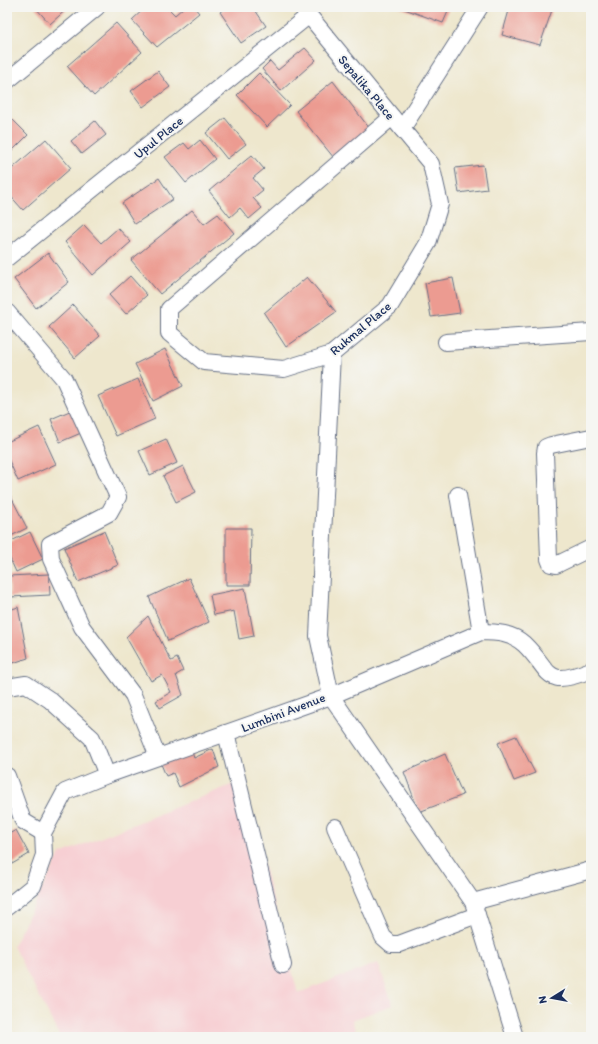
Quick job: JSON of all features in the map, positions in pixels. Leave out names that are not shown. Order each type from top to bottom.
[{"type":"street","points":[[7,81],[97,7]]},
{"type":"street","name":"Sepalika Place","points":[[305,11],[397,123],[480,7]]},
{"type":"street","name":"Upul Place","points":[[7,258],[305,11]]},
{"type":"street","name":"Rukmal Place","points":[[397,123],[431,164],[440,204],[428,243],[390,306],[332,354],[284,369],[204,362],[169,332],[168,309],[397,123]]},
{"type":"street","points":[[7,312],[64,379],[118,498],[109,513],[50,544],[51,559],[82,627],[133,694],[158,757]]},
{"type":"street","points":[[446,342],[591,332]]},
{"type":"street","name":"Lumbini Avenue","points":[[43,833],[65,792],[107,775],[331,696],[318,636],[332,354]]},
{"type":"street","points":[[591,437],[546,447],[545,453],[551,564],[556,565],[591,548]]},
{"type":"street","points":[[458,495],[481,632]]},
{"type":"street","points":[[515,1037],[475,908],[331,696],[481,632],[496,632],[510,635],[524,644],[545,671],[557,678],[569,679],[591,670]]},
{"type":"street","points":[[7,687],[26,684],[50,700],[92,738],[107,775]]},
{"type":"street","points":[[226,733],[283,965]]},
{"type":"street","points":[[7,776],[23,822],[43,833],[44,855],[33,886],[7,907]]},
{"type":"street","points":[[335,827],[383,937],[391,944],[399,944],[475,908],[591,870]]},
{"type":"shaded area","points":[[241,781],[298,993],[378,963],[393,1005],[352,1020],[357,1037],[60,1037],[13,946],[60,854]]},
{"type":"building","points":[[35,7],[69,7],[50,24]]},
{"type":"building","points":[[146,7],[167,7],[175,15],[184,7],[194,7],[199,13],[157,47],[132,20]]},
{"type":"building","points":[[226,7],[253,7],[266,26],[241,43],[220,12]]},
{"type":"building","points":[[399,7],[450,7],[443,23]]},
{"type":"building","points":[[510,7],[553,7],[540,45],[502,35]]},
{"type":"building","points":[[116,23],[142,52],[94,96],[67,66]]},
{"type":"building","points":[[305,48],[316,60],[281,91],[262,69],[270,61],[278,70]]},
{"type":"building","points":[[158,71],[170,87],[143,107],[131,91]]},
{"type":"building","points":[[259,73],[290,105],[267,127],[237,95]]},
{"type":"building","points":[[333,81],[370,129],[334,158],[296,111]]},
{"type":"building","points":[[7,114],[28,135],[7,156]]},
{"type":"building","points":[[225,118],[246,144],[227,159],[206,133]]},
{"type":"building","points":[[95,121],[106,135],[82,154],[71,141]]},
{"type":"building","points":[[46,139],[71,168],[23,210],[7,192],[7,173]]},
{"type":"building","points":[[200,140],[215,159],[186,183],[165,157],[184,143],[189,149]]},
{"type":"building","points":[[252,155],[264,169],[253,178],[263,190],[253,198],[262,208],[249,219],[240,208],[230,217],[209,191]]},
{"type":"building","points":[[483,165],[487,189],[459,193],[455,168]]},
{"type":"building","points":[[159,178],[173,199],[135,224],[122,203]]},
{"type":"building","points":[[192,210],[204,224],[218,214],[234,233],[160,294],[131,260]]},
{"type":"building","points":[[84,225],[101,243],[118,228],[131,242],[93,275],[65,242]]},
{"type":"building","points":[[48,253],[69,282],[36,308],[14,279]]},
{"type":"building","points":[[130,276],[147,295],[126,314],[109,295]]},
{"type":"building","points":[[307,277],[336,312],[286,347],[264,313]]},
{"type":"building","points":[[453,278],[460,313],[431,317],[425,283]]},
{"type":"building","points":[[73,305],[100,336],[75,358],[49,327]]},
{"type":"building","points":[[165,349],[183,386],[153,401],[135,364]]},
{"type":"building","points":[[138,379],[155,419],[116,436],[98,396]]},
{"type":"building","points":[[72,410],[81,433],[60,442],[51,419]]},
{"type":"building","points":[[39,427],[56,464],[18,481],[7,456],[7,442]]},
{"type":"building","points":[[166,439],[177,463],[150,475],[139,451]]},
{"type":"building","points":[[183,466],[196,492],[176,502],[163,476]]},
{"type":"building","points":[[7,489],[27,528],[7,538]]},
{"type":"building","points":[[226,528],[251,528],[250,585],[226,585]]},
{"type":"building","points":[[104,531],[118,565],[78,582],[64,548]]},
{"type":"building","points":[[30,532],[43,559],[16,572],[7,552],[7,543]]},
{"type":"building","points":[[49,574],[50,595],[10,597],[9,576]]},
{"type":"building","points":[[189,578],[209,622],[168,641],[149,597]]},
{"type":"building","points":[[245,588],[254,636],[239,639],[234,611],[214,615],[210,595]]},
{"type":"building","points":[[18,607],[28,658],[7,665],[7,611]]},
{"type":"building","points":[[148,616],[171,661],[177,658],[183,671],[176,675],[183,695],[160,708],[156,701],[171,692],[162,675],[151,681],[126,637]]},
{"type":"building","points":[[516,736],[535,773],[514,781],[498,743]]},
{"type":"building","points":[[191,749],[194,758],[213,749],[219,767],[179,787],[173,773],[166,776],[161,764]]},
{"type":"building","points":[[445,754],[463,795],[419,812],[404,772]]},
{"type":"building","points":[[16,830],[29,854],[7,867],[7,835]]}]
